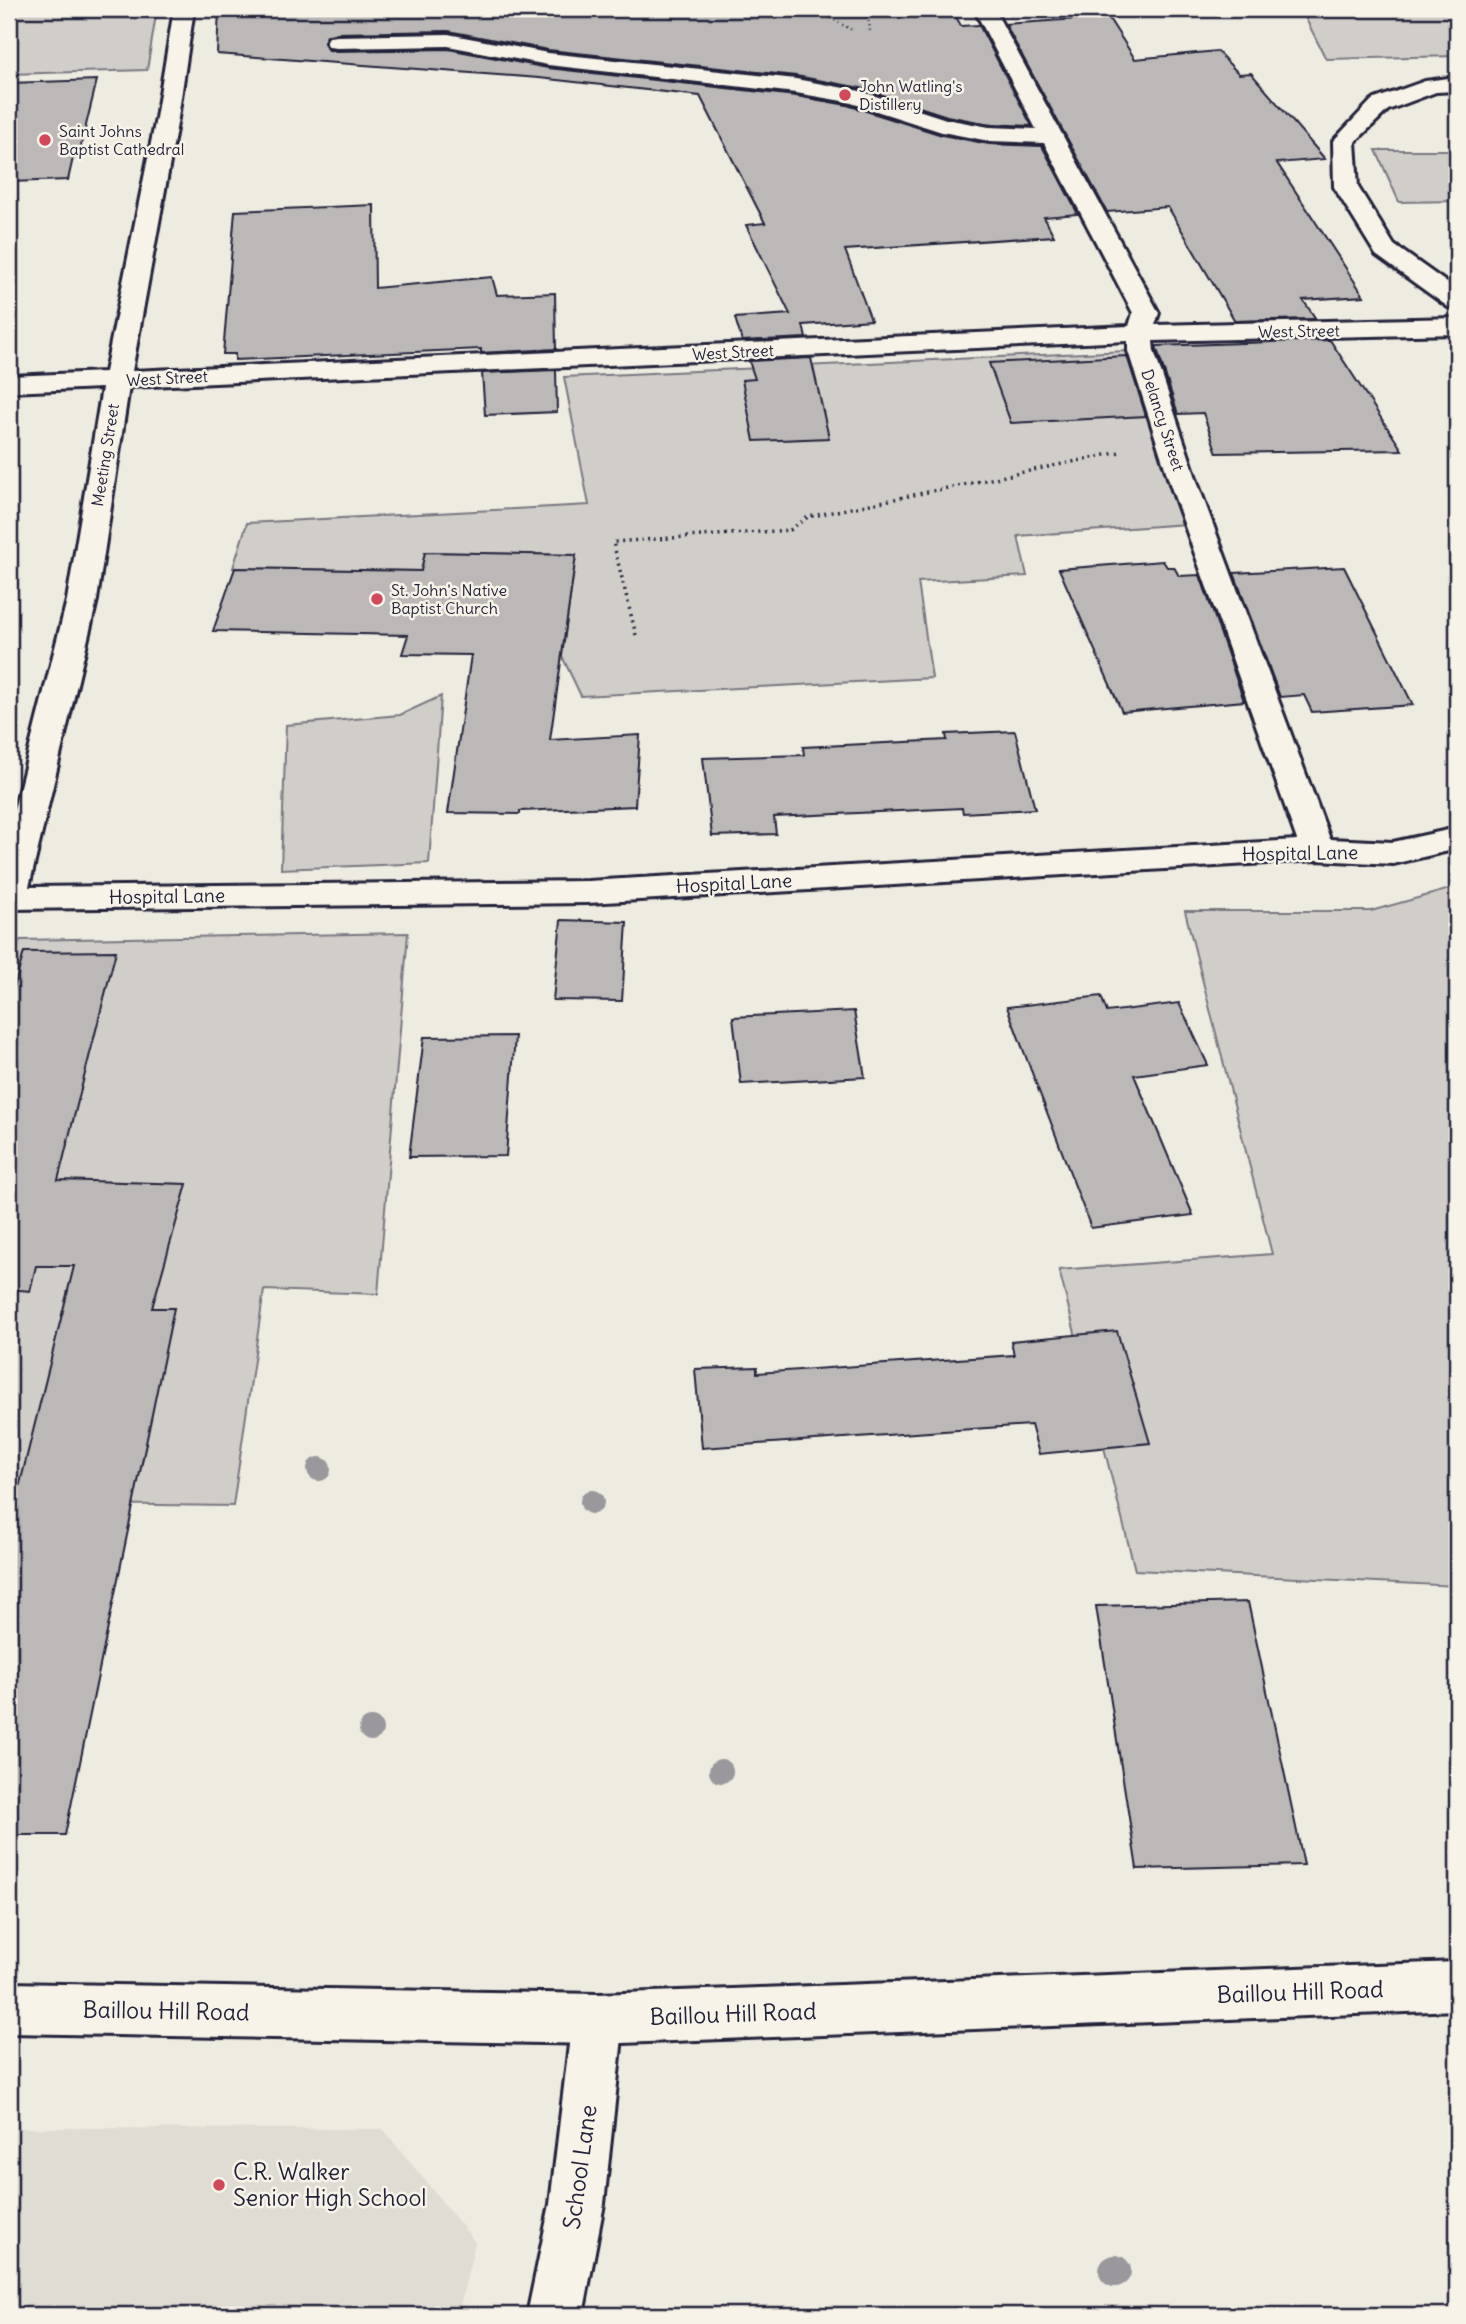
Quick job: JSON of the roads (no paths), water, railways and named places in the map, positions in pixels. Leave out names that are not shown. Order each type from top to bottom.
[{"type":"street","name":"Meeting Street","points":[[9,897],[82,600],[117,380],[167,118],[184,9]]},
{"type":"street","name":"Delancy Street","points":[[984,9],[1146,313],[1140,333],[1141,351],[1185,487],[1317,849]]},
{"type":"street","points":[[337,42],[448,40],[548,59],[796,86],[852,96],[942,125],[989,134],[1053,136]]},
{"type":"street","points":[[1457,84],[1433,86],[1380,106],[1344,141],[1346,187],[1385,250],[1457,302]]},
{"type":"street","name":"West Street","points":[[9,384],[1140,333],[1457,326]]},
{"type":"street","name":"Hospital Lane","points":[[9,897],[588,892],[1317,849],[1393,853],[1457,839]]},
{"type":"street","name":"Baillou Hill Road","points":[[9,2008],[598,2019],[1457,1986]]},
{"type":"street","name":"School Lane","points":[[555,2315],[577,2204],[598,2019]]},
{"type":"place","name":"John Watling's Distillery","points":[[845,95]]},
{"type":"place","name":"Saint Johns Baptist Cathedral","points":[[45,140]]},
{"type":"place","name":"St. John's Native Baptist Church","points":[[377,599]]},
{"type":"place","name":"C.R. Walker Senior High School","points":[[219,2185]]}]
